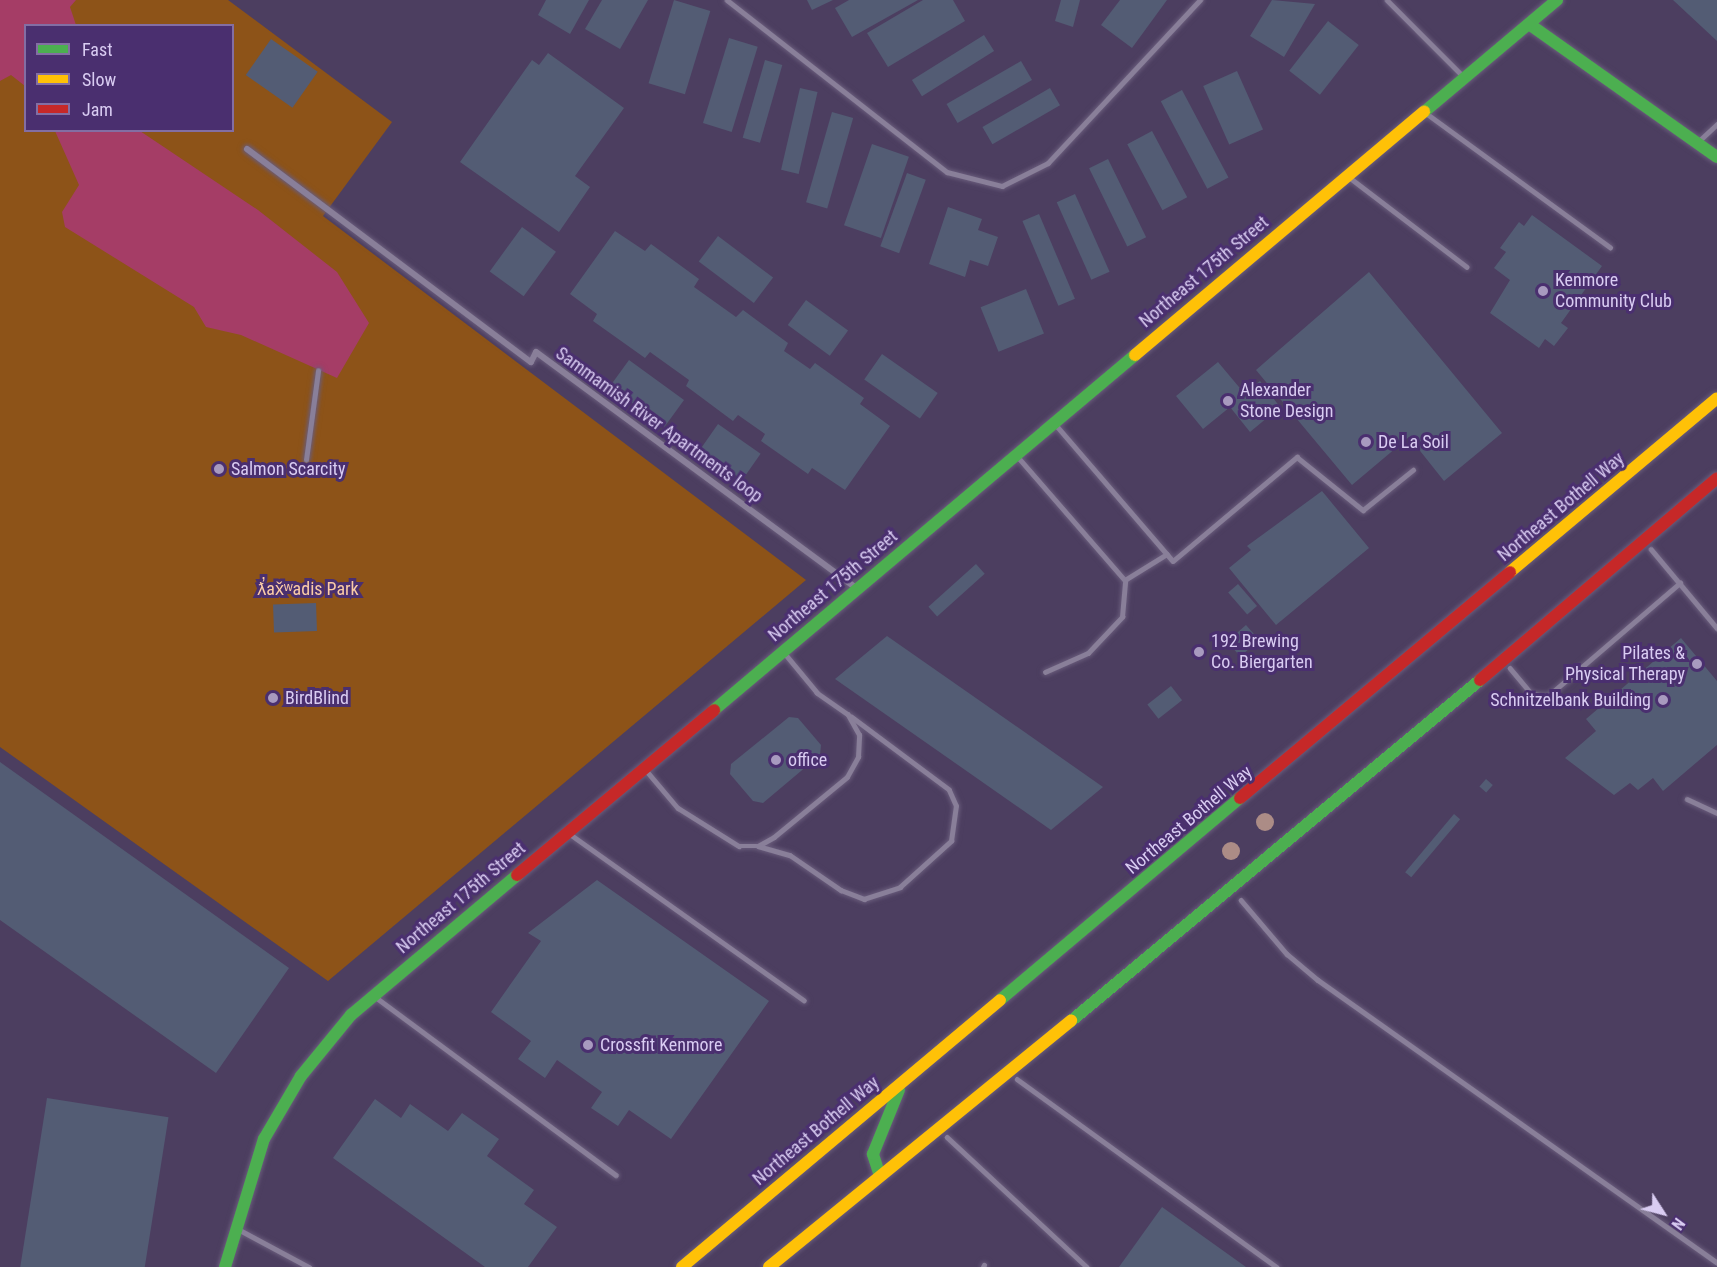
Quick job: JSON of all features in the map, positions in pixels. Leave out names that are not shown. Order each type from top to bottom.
[{"type":"main road","name":"Northeast 175th Street","points":[[225,1267],[235,1227],[264,1139],[301,1076],[374,996],[1557,0]]},
{"type":"main road","points":[[1529,24],[1717,157]]},
{"type":"main road","name":"Northeast Bothell Way","points":[[682,1267],[1717,398]]},
{"type":"main road","points":[[769,1267],[879,1173],[1232,890],[1717,478]]},
{"type":"main road","points":[[879,1173],[873,1154],[902,1083]]},
{"type":"street","name":"Sammamish River Apartments loop","points":[[247,149],[531,362],[536,352],[857,589]]},
{"type":"lane","points":[[727,0],[947,172],[1002,186],[1048,163],[1200,0]]},
{"type":"lane","points":[[1386,0],[1464,77]]},
{"type":"lane","points":[[1424,111],[1610,247]]},
{"type":"lane","points":[[1697,143],[1717,124]]},
{"type":"lane","points":[[1347,176],[1467,267]]},
{"type":"lane","points":[[306,460],[318,371]]},
{"type":"lane","points":[[1054,423],[1173,561],[1297,457],[1363,510],[1413,470]]},
{"type":"lane","points":[[1016,455],[1125,580],[1122,617],[1088,653],[1045,672]]},
{"type":"lane","points":[[1643,540],[1717,628]]},
{"type":"lane","points":[[1125,580],[1167,554]]},
{"type":"lane","points":[[1503,660],[1533,694],[1548,696],[1680,583]]},
{"type":"lane","points":[[645,768],[678,808],[723,840],[790,855],[852,896],[871,898],[900,888],[951,841],[956,806],[950,790],[817,693],[783,652]]},
{"type":"lane","points":[[758,846],[847,777],[858,746],[848,715]]},
{"type":"lane","points":[[1687,799],[1717,813]]},
{"type":"lane","points":[[568,832],[804,1000]]},
{"type":"lane","points":[[1232,890],[1287,954],[1318,980],[1717,1262]]},
{"type":"lane","points":[[374,996],[616,1175]]},
{"type":"lane","points":[[1007,1071],[1277,1267]]},
{"type":"lane","points":[[937,1127],[1087,1267]]},
{"type":"lane","points":[[235,1227],[309,1267]]},
{"type":"green space","name":"ƛ̕ax̌ʷadis Park","points":[[0,0],[228,0],[392,122],[323,216],[806,580],[328,981],[0,747]]},
{"type":"shaded area","points":[[0,0],[76,0],[70,7],[76,24],[24,24],[24,85],[11,75],[0,81]]},
{"type":"shaded area","points":[[55,132],[141,132],[258,210],[337,272],[369,323],[337,378],[241,335],[206,327],[194,307],[65,227],[62,212],[79,185]]},
{"type":"building","points":[[546,0],[589,0],[570,34],[538,15]]},
{"type":"building","points":[[602,0],[648,0],[620,49],[585,29]]},
{"type":"building","points":[[674,0],[710,11],[685,94],[649,83]]},
{"type":"building","points":[[807,0],[833,0],[812,10]]},
{"type":"building","points":[[849,0],[918,0],[852,37],[835,8]]},
{"type":"building","points":[[923,0],[953,0],[965,21],[888,67],[867,33]]},
{"type":"building","points":[[1061,0],[1080,0],[1073,27],[1055,21]]},
{"type":"building","points":[[1120,0],[1167,0],[1132,48],[1101,25]]},
{"type":"building","points":[[1272,0],[1315,4],[1284,57],[1250,36]]},
{"type":"building","points":[[1673,0],[1717,0],[1717,41]]},
{"type":"building","points":[[1328,21],[1359,45],[1320,95],[1289,71]]},
{"type":"building","points":[[984,35],[994,51],[922,96],[912,80]]},
{"type":"building","points":[[729,38],[758,47],[732,132],[703,123]]},
{"type":"building","points":[[271,39],[318,72],[292,108],[246,75]]},
{"type":"building","points":[[548,53],[624,108],[575,176],[590,187],[559,232],[460,162],[532,60],[539,65]]},
{"type":"building","points":[[765,60],[782,65],[760,143],[743,138]]},
{"type":"building","points":[[1021,61],[1032,80],[958,123],[947,104]]},
{"type":"building","points":[[1237,71],[1263,129],[1229,145],[1203,86]]},
{"type":"building","points":[[800,88],[818,92],[799,174],[781,170]]},
{"type":"building","points":[[1050,88],[1060,105],[992,144],[982,127]]},
{"type":"building","points":[[1182,90],[1228,177],[1207,189],[1161,101]]},
{"type":"building","points":[[832,112],[853,118],[827,208],[806,202]]},
{"type":"building","points":[[1152,131],[1187,197],[1162,210],[1127,144]]},
{"type":"building","points":[[872,144],[909,157],[881,238],[844,225]]},
{"type":"building","points":[[1108,159],[1146,237],[1127,246],[1089,168]]},
{"type":"building","points":[[907,173],[926,180],[899,253],[880,246]]},
{"type":"building","points":[[1075,194],[1110,272],[1091,280],[1057,202]]},
{"type":"building","points":[[948,207],[982,219],[978,230],[998,237],[988,266],[970,260],[965,277],[929,264]]},
{"type":"building","points":[[1039,214],[1075,299],[1058,306],[1022,221]]},
{"type":"building","name":"Kenmore Community Club","points":[[1532,215],[1602,266],[1561,323],[1568,328],[1554,346],[1545,339],[1539,348],[1490,313],[1510,280],[1494,268],[1506,252],[1500,248],[1519,222],[1524,226]]},
{"type":"building","points":[[522,227],[556,252],[524,296],[490,271]]},
{"type":"building","points":[[615,231],[645,251],[651,244],[699,279],[694,287],[736,317],[743,310],[788,343],[784,351],[810,369],[815,363],[864,398],[860,404],[890,426],[845,490],[812,468],[808,474],[761,441],[765,434],[738,415],[733,421],[686,386],[689,380],[650,352],[645,358],[593,321],[597,314],[570,294]]},
{"type":"building","points":[[718,236],[773,278],[754,303],[699,262]]},
{"type":"building","points":[[1369,272],[1502,433],[1444,481],[1409,437],[1352,485],[1256,370]]},
{"type":"building","points":[[1026,289],[1044,334],[999,352],[981,307]]},
{"type":"building","points":[[806,300],[848,331],[830,356],[788,325]]},
{"type":"building","points":[[882,354],[938,393],[920,418],[864,379]]},
{"type":"building","points":[[629,360],[684,400],[665,427],[610,387]]},
{"type":"building","name":"Alexander Stone Design","points":[[1218,362],[1244,393],[1260,381],[1280,407],[1250,432],[1230,407],[1203,429],[1176,396]]},
{"type":"building","points":[[718,424],[761,454],[742,480],[700,450]]},
{"type":"building","points":[[1322,491],[1369,548],[1276,625],[1229,568],[1251,550],[1247,546]]},
{"type":"building","points":[[976,564],[985,574],[937,616],[928,607]]},
{"type":"building","points":[[1238,584],[1257,606],[1247,614],[1228,593]]},
{"type":"building","points":[[316,603],[317,631],[274,632],[273,605]]},
{"type":"building","points":[[1246,625],[1259,640],[1240,656],[1227,641]]},
{"type":"building","points":[[887,636],[1103,787],[1051,830],[835,679]]},
{"type":"building","name":"Schnitzelbank Building","points":[[1681,638],[1717,681],[1717,745],[1663,791],[1653,778],[1638,790],[1630,783],[1614,795],[1565,758],[1596,731],[1586,719]]},
{"type":"building","points":[[1171,686],[1182,700],[1158,719],[1147,704]]},
{"type":"building","name":"office","points":[[789,717],[798,718],[821,745],[820,755],[763,803],[753,801],[730,774],[731,764]]},
{"type":"building","points":[[0,762],[289,968],[216,1073],[0,920]]},
{"type":"building","points":[[1486,779],[1493,785],[1486,792],[1479,787]]},
{"type":"building","points":[[1454,814],[1460,819],[1411,877],[1405,872]]},
{"type":"building","points":[[597,880],[769,1001],[671,1139],[629,1110],[618,1126],[591,1108],[602,1092],[557,1060],[545,1078],[518,1059],[531,1041],[491,1012],[541,941],[528,933]]},
{"type":"building","points":[[47,1098],[168,1117],[145,1267],[20,1267]]},
{"type":"building","points":[[375,1099],[401,1118],[410,1104],[448,1131],[462,1113],[499,1139],[487,1156],[534,1190],[524,1204],[557,1227],[528,1267],[485,1267],[333,1158]]},
{"type":"building","points":[[1162,1207],[1246,1267],[1119,1267]]},
{"type":"traffic: fast","points":[[1424,112],[1557,0]]},
{"type":"traffic: fast","points":[[1529,24],[1717,157]]},
{"type":"traffic: fast","points":[[714,710],[1135,355]]},
{"type":"traffic: fast","points":[[1071,1021],[1480,680]]},
{"type":"traffic: fast","points":[[1000,1000],[1240,798]]},
{"type":"traffic: fast","points":[[225,1267],[264,1139],[301,1076],[351,1015],[517,875]]},
{"type":"traffic: fast","points":[[879,1173],[873,1154],[899,1090]]},
{"type":"traffic: slow","points":[[1135,355],[1424,112]]},
{"type":"traffic: slow","points":[[1510,572],[1717,398]]},
{"type":"traffic: slow","points":[[682,1267],[1000,1000]]},
{"type":"traffic: slow","points":[[769,1267],[1071,1021]]},
{"type":"traffic: jam","points":[[1480,680],[1717,478]]},
{"type":"traffic: jam","points":[[1240,798],[1510,572]]},
{"type":"traffic: jam","points":[[517,875],[714,710]]},
{"type":"place","name":"Kenmore Community Club","points":[[1543,291]]},
{"type":"place","name":"Alexander Stone Design","points":[[1228,401]]},
{"type":"place","name":"De La Soil","points":[[1366,442]]},
{"type":"place","name":"Salmon Scarcity","points":[[219,469]]},
{"type":"place","name":"192 Brewing Co. Biergarten","points":[[1199,652]]},
{"type":"place","name":"Pilates & Physical Therapy","points":[[1697,664]]},
{"type":"place","name":"BirdBlind","points":[[273,698]]},
{"type":"place","name":"Schnitzelbank Building","points":[[1663,700]]},
{"type":"place","name":"office","points":[[776,760]]},
{"type":"place","name":"Crossfit Kenmore","points":[[588,1045]]}]
